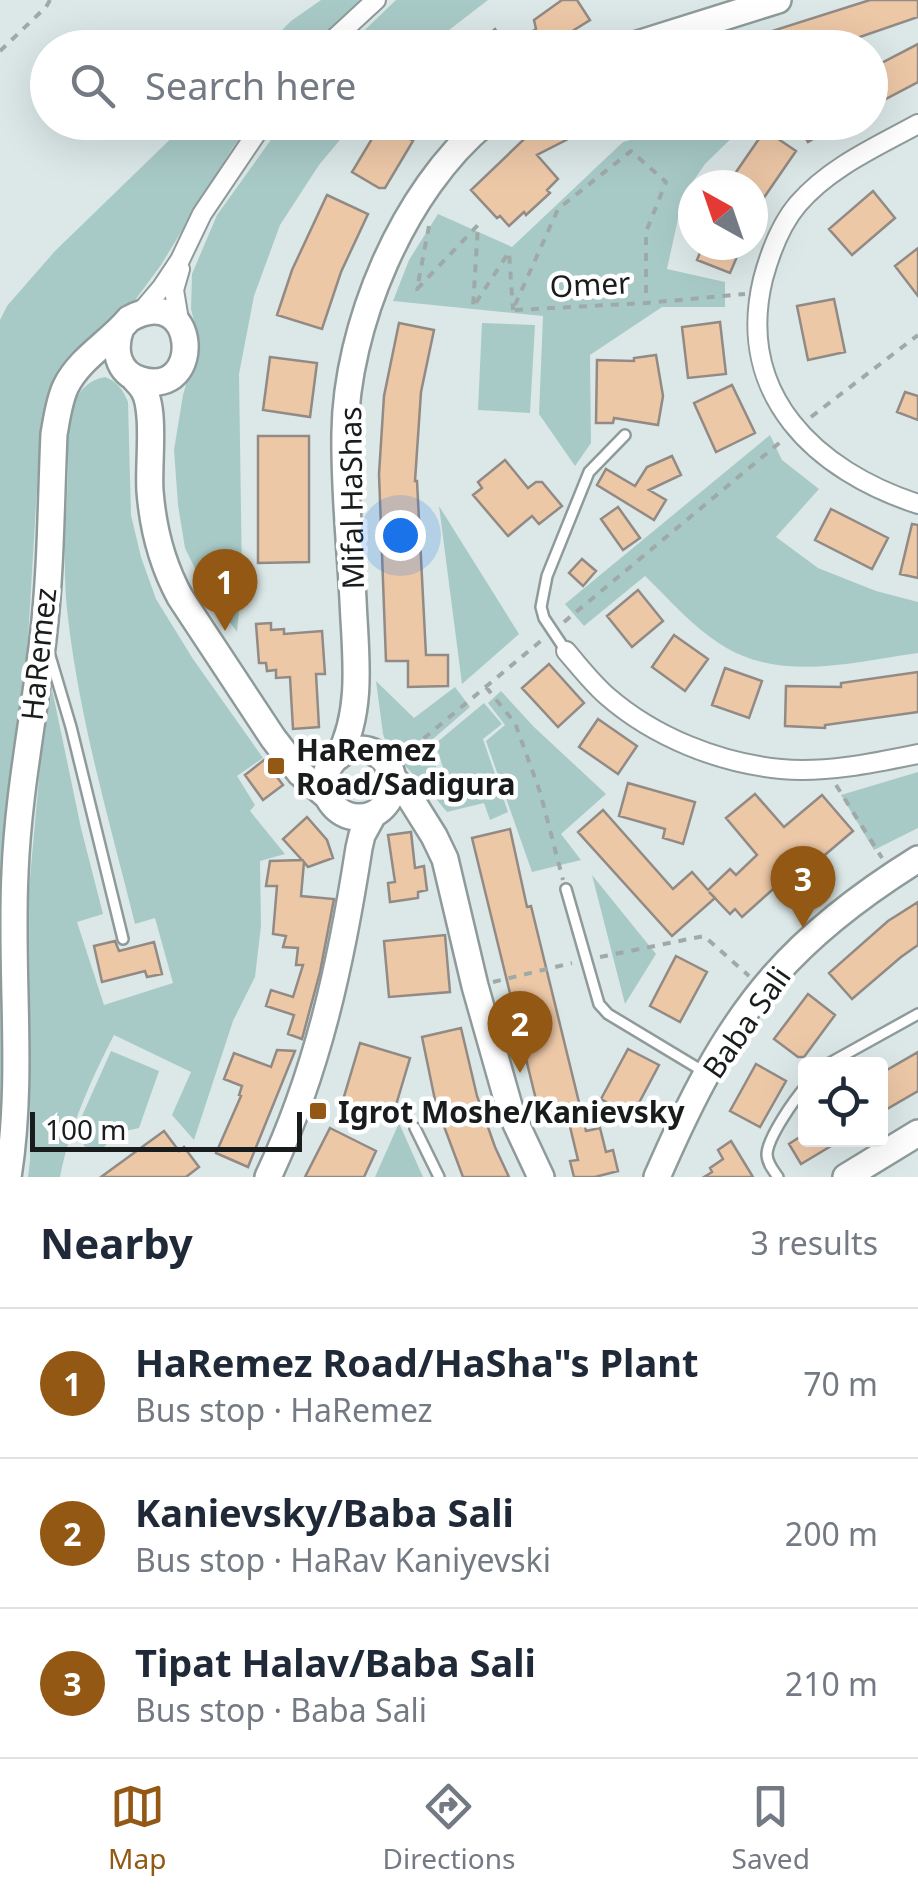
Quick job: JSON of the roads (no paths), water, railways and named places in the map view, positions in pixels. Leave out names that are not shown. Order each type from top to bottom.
[{"type":"street","points":[[344,30],[376,0]]},
{"type":"street","points":[[682,30],[778,0]]},
{"type":"street","points":[[918,124],[850,161],[797,206],[779,234],[766,268],[758,334],[766,375],[779,405],[808,444],[873,487],[918,504]]},
{"type":"street","points":[[185,249],[174,290],[187,347],[180,368],[171,376],[152,382],[128,373],[116,349],[131,321],[162,287],[202,214],[252,140]]},
{"type":"street","name":"Mifal HaShas","points":[[334,760],[350,731],[356,674],[345,432],[356,350],[370,302],[405,224],[450,157],[467,140]]},
{"type":"street","points":[[131,321],[162,313],[180,326]]},
{"type":"street","name":"HaRemez","points":[[8,1177],[14,1113],[12,939],[16,853],[44,636],[54,434],[58,409],[74,374],[131,321]]},
{"type":"street","points":[[74,374],[99,360],[110,361],[144,390],[149,407],[154,522],[167,573],[273,738],[300,772],[333,804],[354,817],[378,811],[410,811],[426,823]]},
{"type":"street","points":[[149,463],[160,401],[171,376]]},
{"type":"street","points":[[566,651],[606,695],[660,732],[698,750],[782,769],[826,769],[918,754]]},
{"type":"street","name":"Mifal HaShas","points":[[356,674],[385,766]]},
{"type":"street","points":[[273,738],[298,758],[312,763],[334,760],[349,750],[361,749],[385,766],[426,823],[445,859],[511,1113],[541,1177]]},
{"type":"street","points":[[334,760],[325,786],[345,831],[350,904]]},
{"type":"street","points":[[268,1177],[312,1068],[334,986],[362,835],[390,800],[385,766]]},
{"type":"street","name":"Baba Sali","points":[[657,1177],[722,1047],[764,989],[810,939],[845,909],[918,859]]},
{"type":"street","points":[[846,1177],[918,1134]]},
{"type":"lane","points":[[566,651],[541,607],[547,576],[589,472],[625,435]]},
{"type":"lane","points":[[44,636],[72,726],[123,939]]},
{"type":"lane","points":[[566,889],[600,1004],[608,1014],[707,1074]]},
{"type":"lane","points":[[841,1057],[918,1014]]},
{"type":"lane","points":[[778,1177],[767,1153],[798,1098]]},
{"type":"lane","points":[[415,1128],[438,1177]]},
{"type":"place","name":"HaRemez Road/HaSha\"s Plant","points":[[225,631]]},
{"type":"place","name":"HaRemez Road/Sadigura","points":[[276,766]]},
{"type":"place","name":"Tipat Halav/Baba Sali","points":[[803,928]]},
{"type":"place","name":"Kanievsky/Baba Sali","points":[[520,1073]]},
{"type":"place","name":"Igrot Moshe/Kanievsky","points":[[318,1111]]}]
